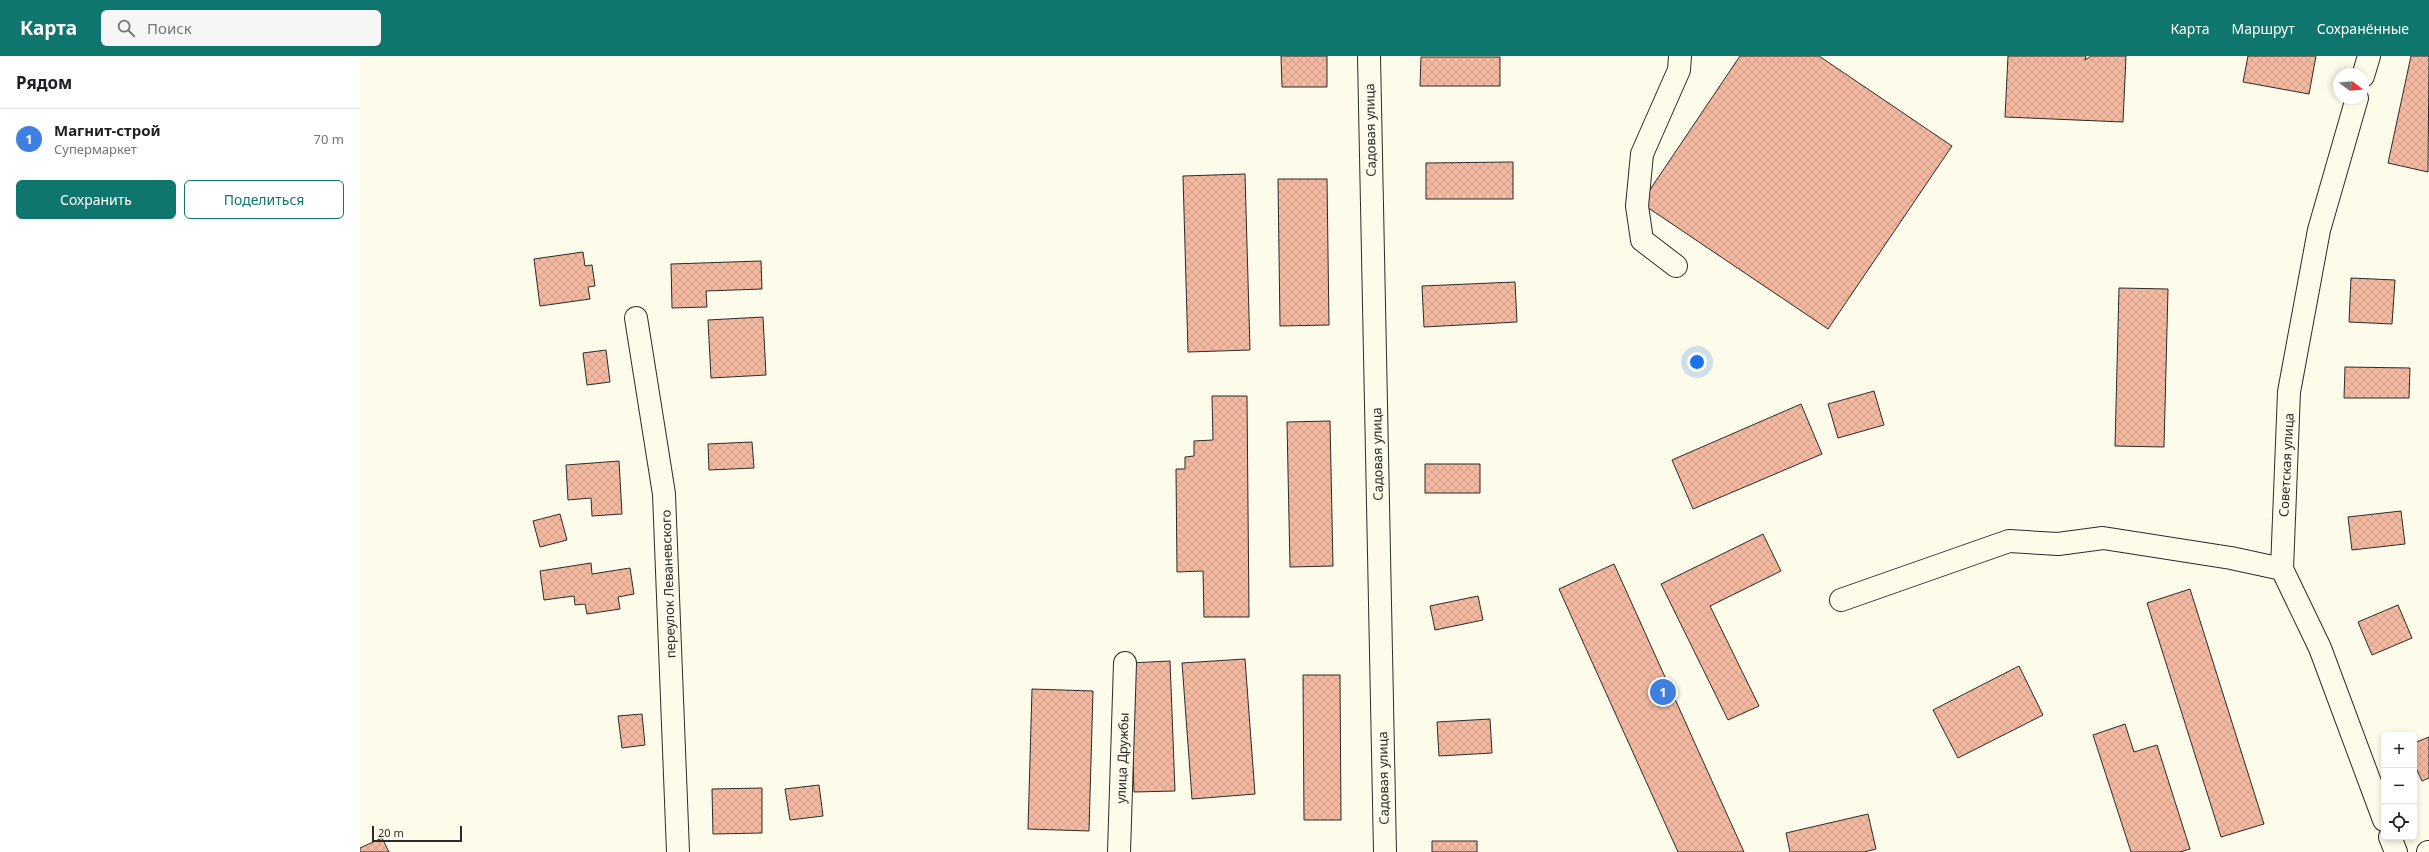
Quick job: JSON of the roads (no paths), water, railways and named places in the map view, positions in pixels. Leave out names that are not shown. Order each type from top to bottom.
[{"type":"street","name":"Садовая улица","points":[[1369,56],[1385,852]]},
{"type":"street","points":[[1676,266],[1642,240],[1637,206],[1642,154],[1679,70],[1680,56]]},
{"type":"street","points":[[2365,68],[2369,56]]},
{"type":"street","name":"Советская улица","points":[[2355,104],[2319,230],[2289,392],[2282,569],[2320,648],[2381,812]]},
{"type":"street","name":"переулок Леваневского","points":[[636,318],[664,494],[678,852]]},
{"type":"street","points":[[1841,600],[2010,541],[2058,544],[2103,538],[2231,558],[2282,569]]},
{"type":"street","name":"улица Дружбы","points":[[1120,852],[1125,663]]},
{"type":"street","points":[[2391,840],[2396,852]]},
{"type":"place","name":"Магнит-строй","points":[[1663,692]]}]
